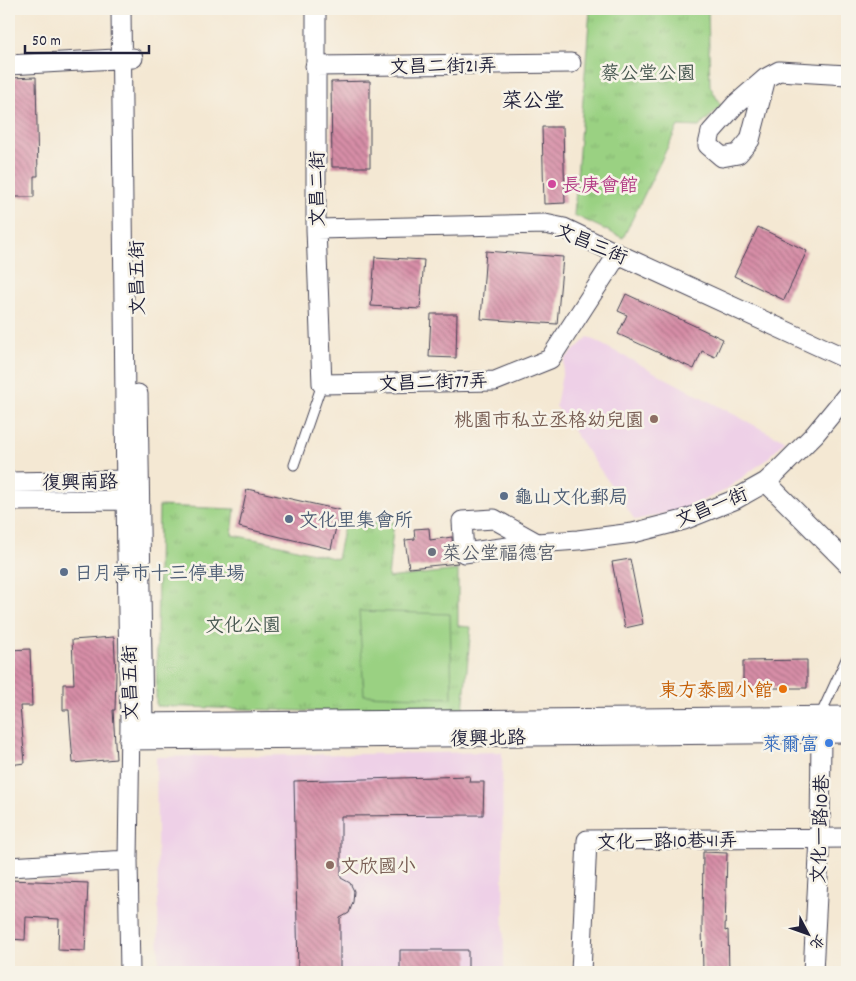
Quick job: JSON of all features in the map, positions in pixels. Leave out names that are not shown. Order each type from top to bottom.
[{"type":"street","name":"文昌五街","points":[[121,9],[127,59],[136,491],[134,729],[128,860],[130,972]]},
{"type":"street","name":"文昌五街","points":[[127,59],[134,9]]},
{"type":"street","name":"文昌二街","points":[[316,9],[316,229],[322,377]]},
{"type":"street","points":[[9,65],[127,59]]},
{"type":"street","name":"文昌二街21弄","points":[[315,66],[571,63]]},
{"type":"street","points":[[766,78],[779,71],[847,75]]},
{"type":"street","name":"文昌三街","points":[[316,229],[545,224],[564,228],[847,359]]},
{"type":"street","name":"文昌二街77弄","points":[[322,377],[495,381],[550,359],[618,254]]},
{"type":"street","name":"文昌一街","points":[[537,543],[633,533],[684,520],[734,500],[766,482],[815,434],[847,395]]},
{"type":"street","name":"復興南路","points":[[9,482],[136,491]]},
{"type":"street","points":[[766,482],[847,563]]},
{"type":"street","name":"復興南路","points":[[9,501],[136,491]]},
{"type":"street","name":"復興北路","points":[[134,729],[821,725],[847,716]]},
{"type":"street","name":"復興北路","points":[[821,725],[847,734]]},
{"type":"street","name":"文化一路10巷","points":[[813,972],[820,838],[821,725]]},
{"type":"street","points":[[820,838],[847,838]]},
{"type":"street","name":"文化一路10巷41弄","points":[[582,972],[587,840],[820,838]]},
{"type":"street","points":[[9,867],[128,860]]},
{"type":"lane","points":[[294,465],[322,377]]},
{"type":"lane","points":[[821,725],[847,657]]},
{"type":"shaded area","name":"桃園市私立丞格幼兒園","points":[[588,337],[785,440],[767,459],[724,491],[684,509],[635,520],[556,406],[565,359]]},
{"type":"shaded area","name":"文欣國小","points":[[502,752],[504,972],[159,972],[156,757]]},
{"type":"green space","name":"蔡公堂公園","points":[[590,9],[708,9],[710,86],[721,106],[699,127],[678,126],[623,238],[574,215]]},
{"type":"green space","name":"文化公園","points":[[159,506],[235,509],[232,535],[337,559],[345,521],[394,522],[388,578],[458,570],[458,626],[471,627],[463,711],[361,713],[156,706]]},
{"type":"green space","points":[[359,611],[450,614],[452,698],[364,695]]},
{"type":"building","points":[[36,77],[38,176],[34,176],[34,197],[9,197],[9,78]]},
{"type":"building","points":[[370,81],[370,167],[332,167],[331,82]]},
{"type":"building","points":[[542,127],[563,127],[565,203],[544,204]]},
{"type":"building","points":[[758,227],[807,251],[784,300],[734,276]]},
{"type":"building","points":[[486,251],[563,257],[557,324],[481,319]]},
{"type":"building","points":[[375,257],[424,260],[420,309],[371,306]]},
{"type":"building","points":[[626,294],[723,339],[715,357],[702,351],[694,369],[618,334],[627,315],[618,311]]},
{"type":"building","points":[[431,314],[457,314],[456,358],[429,357]]},
{"type":"building","name":"文化里集會所","points":[[247,489],[340,510],[331,549],[239,527]]},
{"type":"building","name":"菜公堂福德宮","points":[[429,528],[430,540],[452,537],[453,554],[458,563],[409,568],[405,540],[415,539],[414,529]]},
{"type":"building","points":[[630,559],[643,624],[625,628],[612,562]]},
{"type":"building","points":[[114,637],[116,675],[115,710],[113,710],[116,759],[73,763],[69,710],[63,710],[63,684],[74,684],[72,640]]},
{"type":"building","points":[[30,649],[32,706],[20,706],[25,763],[9,765],[9,650]]},
{"type":"building","points":[[807,660],[807,688],[743,688],[743,661]]},
{"type":"building","points":[[470,776],[469,782],[484,782],[483,815],[341,816],[341,878],[350,883],[354,891],[349,913],[340,918],[340,972],[298,972],[294,781]]},
{"type":"building","points":[[703,852],[727,853],[725,931],[728,930],[729,972],[703,972]]},
{"type":"building","points":[[9,880],[88,883],[85,951],[58,950],[59,919],[26,917],[25,940],[9,939]]},
{"type":"building","points":[[400,950],[468,950],[468,972],[400,972]]},
{"type":"place","name":"長庚會館","points":[[552,184]]},
{"type":"place","name":"桃園市私立丞格幼兒園","points":[[654,419]]},
{"type":"place","name":"龜山文化郵局","points":[[504,496]]},
{"type":"place","name":"文化里集會所","points":[[289,519]]},
{"type":"place","name":"菜公堂福德宮","points":[[432,552]]},
{"type":"place","name":"日月亭市十三停車場","points":[[64,572]]},
{"type":"place","name":"東方泰國小館","points":[[783,689]]},
{"type":"place","name":"萊爾富","points":[[829,743]]},
{"type":"place","name":"文欣國小","points":[[330,865]]},
{"type":"district","name":"菜公堂","points":[[533,100]]}]
